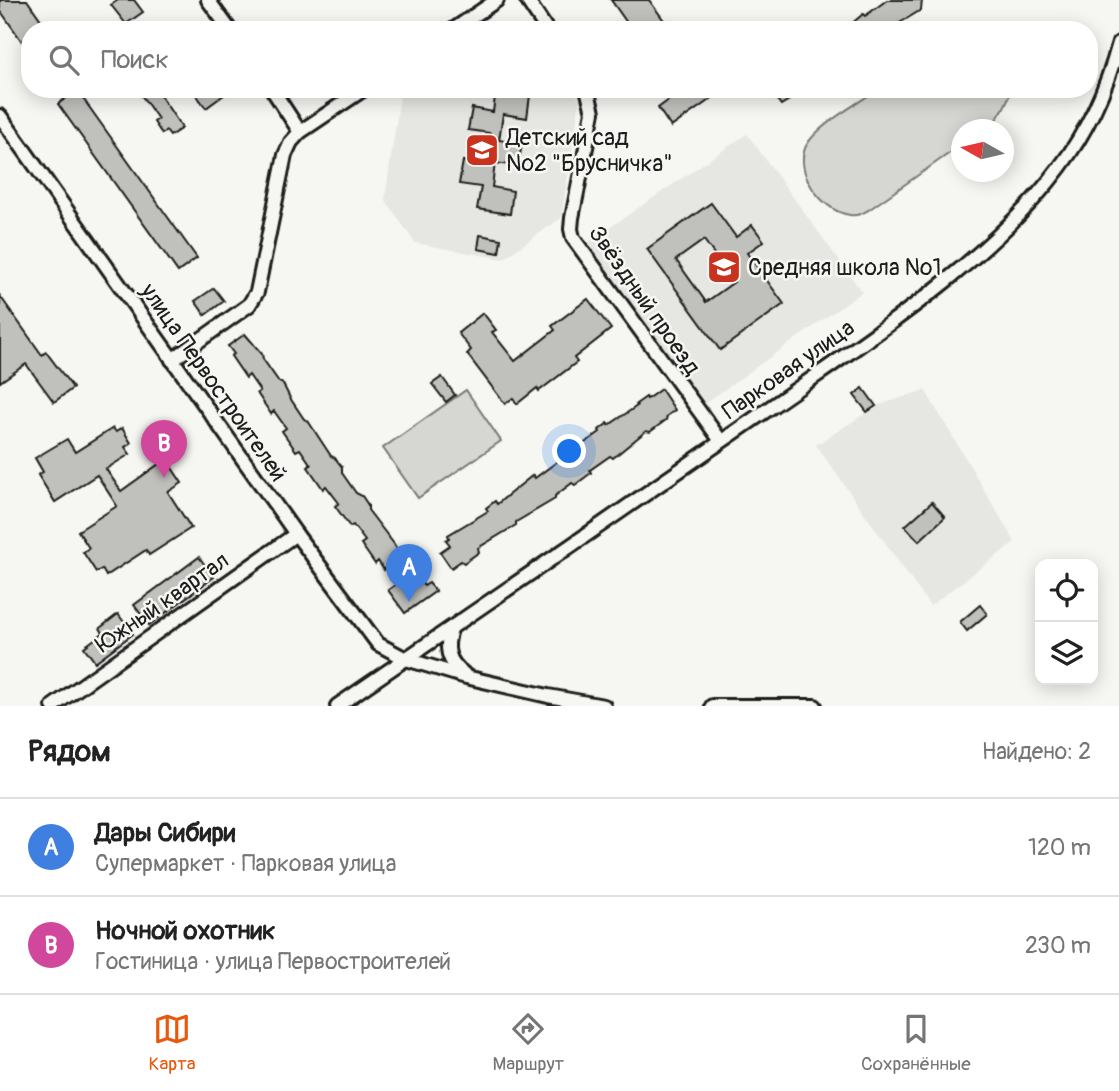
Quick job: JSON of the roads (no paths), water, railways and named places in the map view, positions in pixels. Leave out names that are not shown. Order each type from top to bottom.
[{"type":"street","points":[[208,0],[223,21]]},
{"type":"street","points":[[466,21],[497,0]]},
{"type":"street","points":[[527,0],[541,21]]},
{"type":"street","name":"Парковая улица","points":[[337,706],[721,441],[904,312],[958,270],[1005,228],[1043,187],[1074,146],[1100,98],[1119,43]]},
{"type":"street","points":[[278,98],[300,132]]},
{"type":"street","points":[[172,359],[249,305],[257,292],[290,142],[300,132],[351,98]]},
{"type":"street","name":"Звёздный проезд","points":[[589,98],[593,112],[572,218],[573,238],[721,441]]},
{"type":"street","name":"улица Первостроителей","points":[[0,116],[369,635],[387,650],[407,659],[467,677],[604,706]]},
{"type":"street","name":"Южный квартал","points":[[53,706],[296,534]]},
{"type":"street","points":[[451,629],[447,649],[450,660],[467,677]]},
{"type":"street","points":[[712,706],[815,706]]},
{"type":"place","name":"Детский сад №2 \"Брусничка\"","points":[[482,150]]},
{"type":"place","name":"Средняя школа №1","points":[[724,267]]},
{"type":"place","name":"Ночной охотник","points":[[164,478]]},
{"type":"place","name":"Дары Сибири","points":[[409,602]]}]
